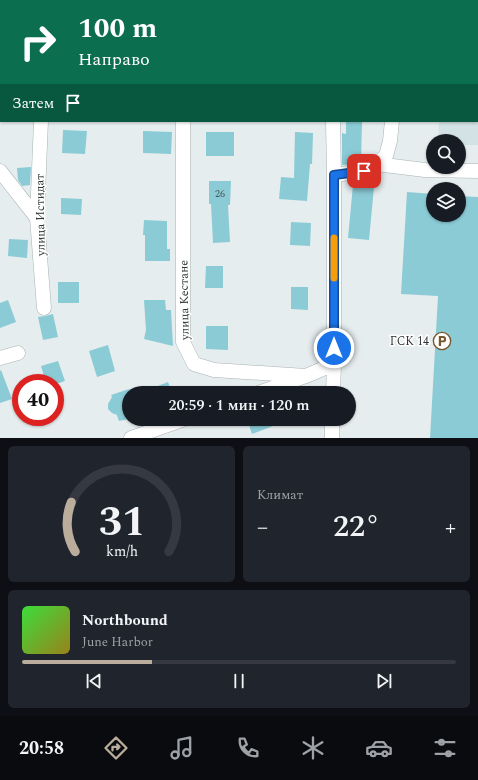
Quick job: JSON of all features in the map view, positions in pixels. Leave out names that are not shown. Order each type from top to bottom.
[{"type":"street","name":"улица Истидат","points":[[41,122],[37,218],[44,308]]},
{"type":"street","name":"улица Кестане","points":[[183,122],[183,342],[194,364],[214,370],[306,376]]},
{"type":"street","points":[[333,122],[333,386]]},
{"type":"street","points":[[334,175],[364,171],[386,156],[390,141],[392,122]]},
{"type":"street","points":[[376,164],[425,170],[478,171]]},
{"type":"street","points":[[0,171],[37,218]]},
{"type":"street","points":[[0,358],[18,353]]},
{"type":"street","points":[[278,386],[334,364]]},
{"type":"street","points":[[131,438],[165,426]]},
{"type":"street","points":[[332,426],[332,438]]},
{"type":"shaded area","points":[[439,122],[478,122],[478,145],[466,145],[466,134],[438,134]]},
{"type":"building","points":[[346,122],[362,122],[361,163],[342,165],[342,133],[346,134]]},
{"type":"building","points":[[63,130],[87,131],[85,154],[62,153]]},
{"type":"building","points":[[143,131],[172,132],[171,154],[143,153]]},
{"type":"building","points":[[206,132],[234,132],[234,156],[206,156]]},
{"type":"building","points":[[295,132],[313,133],[312,164],[310,164],[307,201],[279,199],[281,177],[294,178]]},
{"type":"building","points":[[31,167],[30,185],[22,186],[18,180],[17,168]]},
{"type":"building","points":[[209,181],[231,181],[230,205],[228,205],[230,242],[213,243],[211,204],[209,204]]},
{"type":"building","points":[[353,185],[374,187],[369,240],[348,238]]},
{"type":"building","points":[[407,192],[426,193],[426,222],[466,222],[466,196],[478,197],[478,438],[430,438],[438,296],[401,294]]},
{"type":"building","points":[[61,198],[82,199],[81,215],[61,214]]},
{"type":"building","points":[[144,220],[167,221],[167,249],[170,249],[170,261],[145,261],[145,235],[143,235]]},
{"type":"building","points":[[291,222],[311,223],[310,246],[290,245]]},
{"type":"building","points":[[9,239],[28,240],[27,258],[8,256]]},
{"type":"building","points":[[206,266],[223,266],[223,288],[205,288]]},
{"type":"building","points":[[58,282],[79,282],[79,303],[58,303]]},
{"type":"building","points":[[291,287],[308,287],[308,310],[291,309]]},
{"type":"building","points":[[8,300],[16,322],[0,328],[0,303]]},
{"type":"building","points":[[144,300],[165,300],[166,310],[171,310],[173,346],[144,339],[146,330]]},
{"type":"building","points":[[53,314],[58,337],[43,340],[38,317]]},
{"type":"building","points":[[206,326],[228,326],[228,350],[206,349]]},
{"type":"building","points":[[108,345],[115,371],[97,377],[89,351]]},
{"type":"building","points":[[58,361],[63,374],[43,374],[41,366]]},
{"type":"building","points":[[1,370],[12,399],[0,403]]},
{"type":"building","points":[[168,382],[169,386],[158,386]]},
{"type":"building","points":[[122,391],[122,420],[119,421],[117,415],[108,409],[108,404],[112,397],[111,395]]},
{"type":"building","points":[[249,426],[273,426],[252,434]]},
{"type":"slow traffic","points":[[334,238],[334,278]]},
{"type":"place","name":"ГСК 14","points":[[442,341]]},
{"type":"route","points":[[334,348],[334,175],[364,171]]}]
